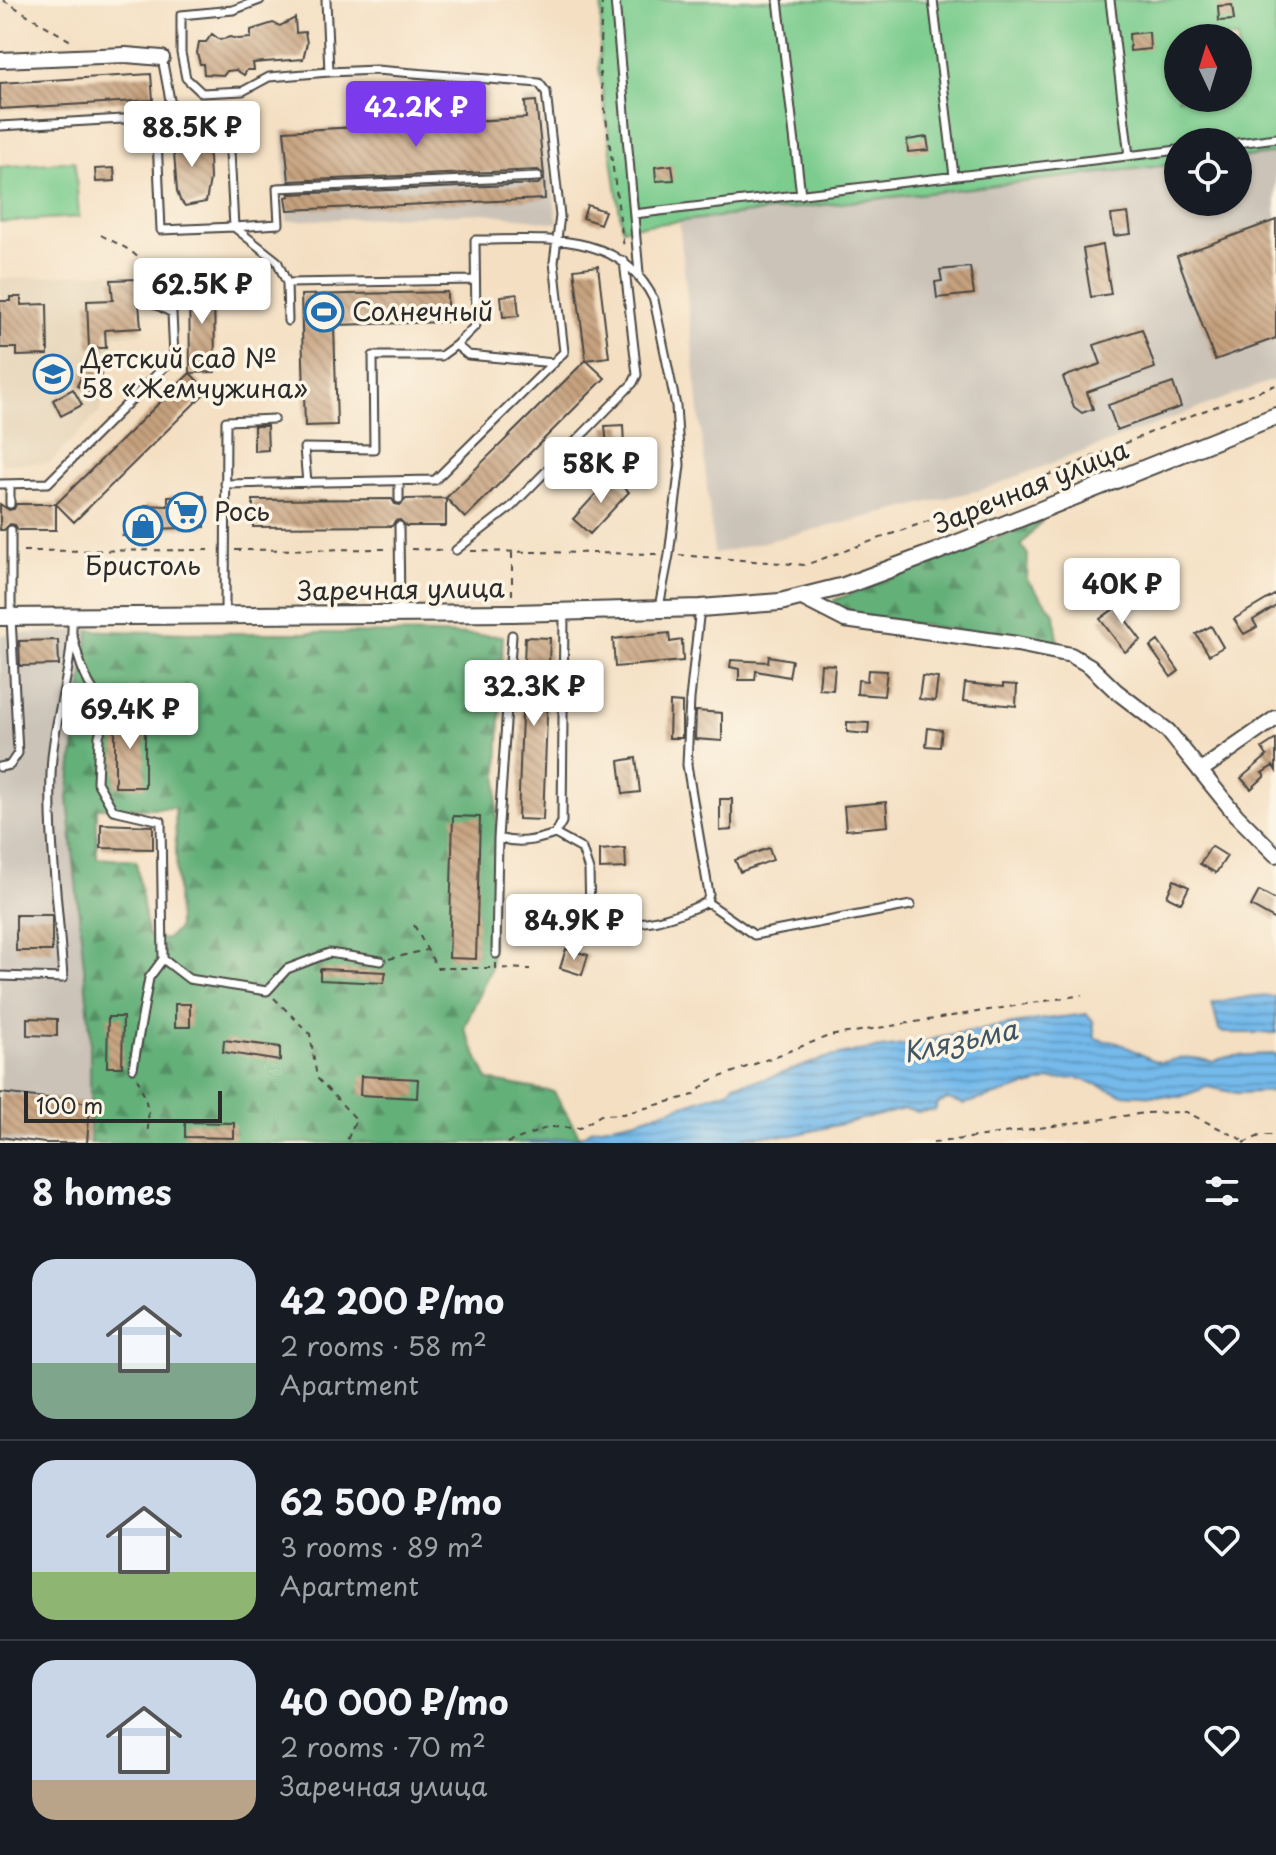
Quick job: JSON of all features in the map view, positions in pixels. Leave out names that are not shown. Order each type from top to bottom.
[{"type":"street","points":[[0,60],[126,55],[162,58]]},
{"type":"street","name":"Заречная улица","points":[[6,617],[564,612],[760,605],[802,598],[844,586],[1276,416]]},
{"type":"street","points":[[802,598],[845,620],[1017,644],[1071,655],[1090,666],[1116,691],[1168,731],[1236,815],[1276,855]]},
{"type":"street","points":[[1200,771],[1276,718]]},
{"type":"lane","points":[[225,484],[435,480],[564,352],[554,262],[560,216],[550,105],[539,83],[376,70],[269,77],[243,91],[202,93],[186,78],[181,53],[181,15],[233,10],[260,0]]},
{"type":"lane","points":[[326,0],[329,72]]},
{"type":"lane","points":[[615,0],[639,273]]},
{"type":"lane","points":[[778,0],[801,195]]},
{"type":"lane","points":[[933,0],[954,176]]},
{"type":"lane","points":[[1110,0],[1129,156]]},
{"type":"lane","points":[[162,58],[173,116]]},
{"type":"lane","points":[[0,126],[228,113],[234,227],[277,261],[287,283],[288,321]]},
{"type":"lane","points":[[156,116],[161,230],[279,224],[277,188],[538,177]]},
{"type":"lane","points":[[1252,141],[1276,138]]},
{"type":"lane","points":[[634,214],[1164,152]]},
{"type":"lane","points":[[307,483],[304,448],[374,449],[373,356],[441,356],[476,325],[475,240],[556,241],[597,247],[639,273],[654,300],[678,416],[679,485],[658,609]]},
{"type":"lane","points":[[456,550],[511,507],[633,383],[637,375],[624,261]]},
{"type":"lane","points":[[0,484],[48,483],[174,357],[172,313],[155,304],[154,278]]},
{"type":"lane","points":[[287,283],[475,280]]},
{"type":"lane","points":[[456,345],[468,355],[554,363]]},
{"type":"lane","points":[[225,616],[226,421],[274,419]]},
{"type":"lane","points":[[399,481],[399,499]]},
{"type":"lane","points":[[10,484],[10,504]]},
{"type":"lane","points":[[399,526],[400,614]]},
{"type":"lane","points":[[0,767],[10,765],[18,753],[6,617],[11,530]]},
{"type":"lane","points":[[700,608],[690,699],[687,765],[709,894],[707,902]]},
{"type":"lane","points":[[555,834],[562,822],[564,612]]},
{"type":"lane","points":[[72,617],[80,666],[90,689],[107,710],[99,736],[97,782],[113,810],[161,821],[163,959],[149,978],[133,1068]]},
{"type":"lane","points":[[496,954],[498,838],[512,635]]},
{"type":"lane","points":[[0,976],[63,978],[50,774],[73,636]]},
{"type":"lane","points":[[498,838],[515,843],[555,834],[582,849],[589,870],[590,912],[601,918],[636,925],[707,902]]},
{"type":"lane","points":[[707,902],[754,935],[911,905]]},
{"type":"lane","points":[[163,959],[189,979],[267,991],[287,969],[329,953],[381,961]]},
{"type":"path","points":[[3,0],[95,56]]},
{"type":"path","points":[[602,0],[599,67],[624,261]]},
{"type":"path","points":[[101,235],[132,251],[145,265],[147,274],[154,278]]},
{"type":"path","points":[[669,555],[805,565],[995,497],[1195,414],[1276,385]]},
{"type":"path","points":[[11,551],[225,550]]},
{"type":"path","points":[[512,551],[512,607]]},
{"type":"path","points":[[414,925],[437,968],[530,969]]},
{"type":"path","points":[[381,961],[427,950]]},
{"type":"path","points":[[496,954],[496,968]]},
{"type":"path","points":[[267,991],[310,1034],[317,1078],[356,1119],[346,1143]]},
{"type":"path","points":[[507,1143],[549,1127],[580,1128],[601,1115],[623,1114],[694,1095],[707,1082],[829,1036],[1082,995]]},
{"type":"path","points":[[133,1068],[147,1100],[150,1119],[147,1134]]},
{"type":"path","points":[[933,1143],[1145,1113],[1186,1112],[1244,1142],[1262,1135],[1276,1135]]},
{"type":"shaded area","points":[[522,98],[538,98],[558,223],[485,213],[287,221],[282,131],[524,119]]},
{"type":"shaded area","points":[[1276,153],[1276,379],[984,489],[714,554],[679,221],[1164,166],[1164,216],[1252,216],[1252,156]]},
{"type":"shaded area","name":"Детский сад № 58 «Жемчужина»","points":[[141,270],[144,332],[114,336],[100,411],[50,463],[0,464],[0,279]]},
{"type":"shaded area","points":[[89,630],[68,798],[90,1030],[90,1143],[0,1143],[0,635]]},
{"type":"green space","points":[[602,0],[1276,0],[1276,153],[1252,156],[1252,128],[1164,128],[1164,166],[622,228],[599,67]]},
{"type":"green space","points":[[75,161],[79,217],[0,222],[0,167]]},
{"type":"green space","points":[[1042,521],[1021,545],[1028,555],[1027,580],[1055,614],[1058,645],[845,614],[834,608],[834,600]]},
{"type":"green space","points":[[89,630],[503,636],[491,968],[464,1028],[488,1080],[554,1092],[580,1137],[523,1143],[90,1143],[90,1030],[68,798]],"holes":[[[97,808],[175,808],[178,929],[165,940],[148,935],[136,861],[97,858]]]},
{"type":"water","points":[[1255,996],[1276,997],[1276,1033],[1224,1033],[1219,1030],[1212,1003]]},
{"type":"water","name":"Клязьма","points":[[1087,1014],[1093,1021],[1095,1038],[1119,1043],[1157,1061],[1189,1058],[1213,1062],[1234,1056],[1276,1054],[1276,1091],[1237,1093],[1207,1087],[1180,1097],[1122,1094],[1079,1078],[1049,1080],[964,1104],[947,1099],[938,1103],[935,1110],[918,1112],[905,1109],[794,1135],[746,1138],[744,1143],[523,1143],[580,1137],[592,1129],[637,1120],[730,1090],[734,1084],[765,1079],[826,1058]]},
{"type":"building","points":[[1232,5],[1234,20],[1219,21],[1218,6]]},
{"type":"building","points":[[295,18],[296,33],[305,32],[307,43],[303,59],[253,63],[254,70],[247,70],[244,75],[236,70],[227,71],[224,75],[204,74],[197,53],[199,42],[206,42],[212,34],[220,40],[251,38],[251,30],[273,23],[280,26]]},
{"type":"building","points":[[1149,32],[1150,49],[1130,51],[1129,34]]},
{"type":"building","points":[[151,74],[153,100],[0,109],[0,83]]},
{"type":"building","points":[[536,101],[544,175],[538,170],[289,181],[284,131],[526,118],[525,102]]},
{"type":"building","points":[[181,134],[203,135],[209,157],[210,179],[206,202],[185,206],[180,200],[174,153],[177,150],[176,139]]},
{"type":"building","points":[[927,137],[929,150],[908,152],[907,140]]},
{"type":"building","points":[[672,165],[674,180],[656,181],[655,167]]},
{"type":"building","points":[[114,168],[115,181],[96,182],[95,169]]},
{"type":"building","points":[[544,178],[545,199],[288,210],[286,197],[289,194],[538,184]]},
{"type":"building","points":[[587,205],[605,211],[600,224],[583,218]]},
{"type":"building","points":[[1128,213],[1131,234],[1114,236],[1111,215]]},
{"type":"building","points":[[1276,220],[1276,338],[1215,360],[1177,256]]},
{"type":"building","points":[[1103,245],[1111,294],[1091,297],[1083,249]]},
{"type":"building","points":[[598,266],[609,357],[586,360],[574,269]]},
{"type":"building","points":[[970,267],[974,294],[937,298],[935,282],[942,281],[940,270]]},
{"type":"building","points":[[137,279],[141,328],[105,330],[106,348],[89,348],[87,301],[113,300],[111,280]]},
{"type":"building","points":[[189,280],[214,280],[215,372],[190,373]]},
{"type":"building","points":[[447,292],[447,322],[334,325],[337,425],[305,426],[301,295]]},
{"type":"building","points":[[517,294],[519,316],[503,317],[501,296]]},
{"type":"building","points":[[10,297],[21,297],[21,305],[47,304],[48,355],[17,356],[17,348],[0,348],[0,301],[10,301]]},
{"type":"building","points":[[1142,329],[1155,368],[1087,392],[1093,409],[1082,413],[1074,407],[1063,377],[1101,364],[1094,345]]},
{"type":"building","points":[[586,360],[605,378],[465,518],[446,498]]},
{"type":"building","points":[[87,365],[102,373],[93,393],[77,386]]},
{"type":"building","points":[[190,373],[207,391],[74,522],[56,504]]},
{"type":"building","points":[[1173,383],[1181,407],[1117,430],[1108,405]]},
{"type":"building","points":[[73,389],[82,405],[61,416],[53,400]]},
{"type":"building","points":[[623,425],[624,445],[607,446],[605,426]]},
{"type":"building","points":[[254,426],[267,426],[268,450],[254,451]]},
{"type":"building","points":[[612,476],[629,492],[590,534],[573,519]]},
{"type":"building","points":[[168,496],[204,496],[205,527],[156,529],[156,535],[123,536],[138,514],[144,514],[145,505],[168,506]]},
{"type":"building","points":[[446,498],[446,526],[406,526],[400,520],[392,526],[253,527],[253,500],[392,499],[400,505],[406,499]]},
{"type":"building","points":[[0,504],[9,510],[14,509],[16,504],[56,504],[56,530],[18,530],[10,524],[0,530]]},
{"type":"building","points":[[1276,594],[1276,606],[1253,620],[1257,627],[1244,634],[1234,619]]},
{"type":"building","points":[[1129,598],[1136,607],[1123,616],[1141,640],[1125,652],[1100,619]]},
{"type":"building","points":[[1211,626],[1223,647],[1209,655],[1196,634]]},
{"type":"building","points":[[669,633],[670,642],[682,640],[683,661],[615,667],[613,639]]},
{"type":"building","points":[[525,637],[550,638],[543,820],[518,819]]},
{"type":"building","points":[[58,640],[59,665],[20,666],[19,641]]},
{"type":"building","points":[[1158,641],[1179,671],[1171,677],[1150,647]]},
{"type":"building","points":[[769,656],[792,660],[789,677],[756,671],[755,680],[739,680],[739,669],[730,667],[731,660],[768,662]]},
{"type":"building","points":[[821,664],[835,665],[833,690],[819,689]]},
{"type":"building","points":[[868,670],[887,671],[884,696],[857,694],[858,680],[867,681]]},
{"type":"building","points":[[922,676],[938,678],[935,701],[919,699]]},
{"type":"building","points":[[965,683],[1003,687],[1003,684],[1017,685],[1016,706],[963,701]]},
{"type":"building","points":[[670,702],[682,703],[682,738],[669,738]]},
{"type":"building","points":[[696,711],[722,713],[722,741],[695,739]]},
{"type":"building","points":[[115,715],[145,715],[145,787],[115,787]]},
{"type":"building","points":[[847,722],[869,723],[868,734],[847,732]]},
{"type":"building","points":[[928,728],[942,730],[940,747],[926,746]]},
{"type":"building","points":[[1276,739],[1276,771],[1273,766],[1262,773],[1265,776],[1251,789],[1241,778],[1267,756],[1262,748]]},
{"type":"building","points":[[636,758],[640,792],[623,794],[619,761]]},
{"type":"building","points":[[720,799],[732,799],[732,830],[720,831]]},
{"type":"building","points":[[886,802],[888,826],[846,830],[844,806]]},
{"type":"building","points":[[453,816],[480,817],[476,959],[449,958]]},
{"type":"building","points":[[101,824],[153,826],[153,849],[101,848]]},
{"type":"building","points":[[1211,846],[1227,856],[1216,873],[1200,864]]},
{"type":"building","points":[[625,848],[626,868],[600,869],[600,850]]},
{"type":"building","points":[[769,848],[773,860],[740,872],[735,860]]},
{"type":"building","points":[[1174,880],[1189,887],[1181,903],[1167,896]]},
{"type":"building","points":[[1259,891],[1276,900],[1276,920],[1251,906]]},
{"type":"building","points":[[16,915],[52,915],[52,951],[16,951]]},
{"type":"building","points":[[566,949],[588,955],[582,975],[560,968]]},
{"type":"building","points":[[320,969],[386,972],[384,983],[320,980]]},
{"type":"building","points":[[175,1004],[190,1004],[190,1027],[175,1027]]},
{"type":"building","points":[[108,1017],[123,1017],[122,1067],[107,1067]]},
{"type":"building","points":[[27,1018],[57,1019],[57,1036],[27,1035]]},
{"type":"building","points":[[224,1040],[280,1047],[280,1061],[223,1052]]},
{"type":"building","points":[[361,1076],[418,1079],[417,1098],[360,1095]]},
{"type":"building","points":[[0,1093],[90,1103],[87,1143],[45,1143],[0,1137]]},
{"type":"building","points":[[185,1122],[234,1123],[234,1138],[185,1137]]},
{"type":"place","name":"Солнечный","points":[[324,312]]},
{"type":"place","name":"Детский сад № 58 «Жемчужина»","points":[[53,374]]},
{"type":"place","name":"Рось","points":[[186,512]]},
{"type":"place","name":"Бристоль","points":[[143,526]]}]
